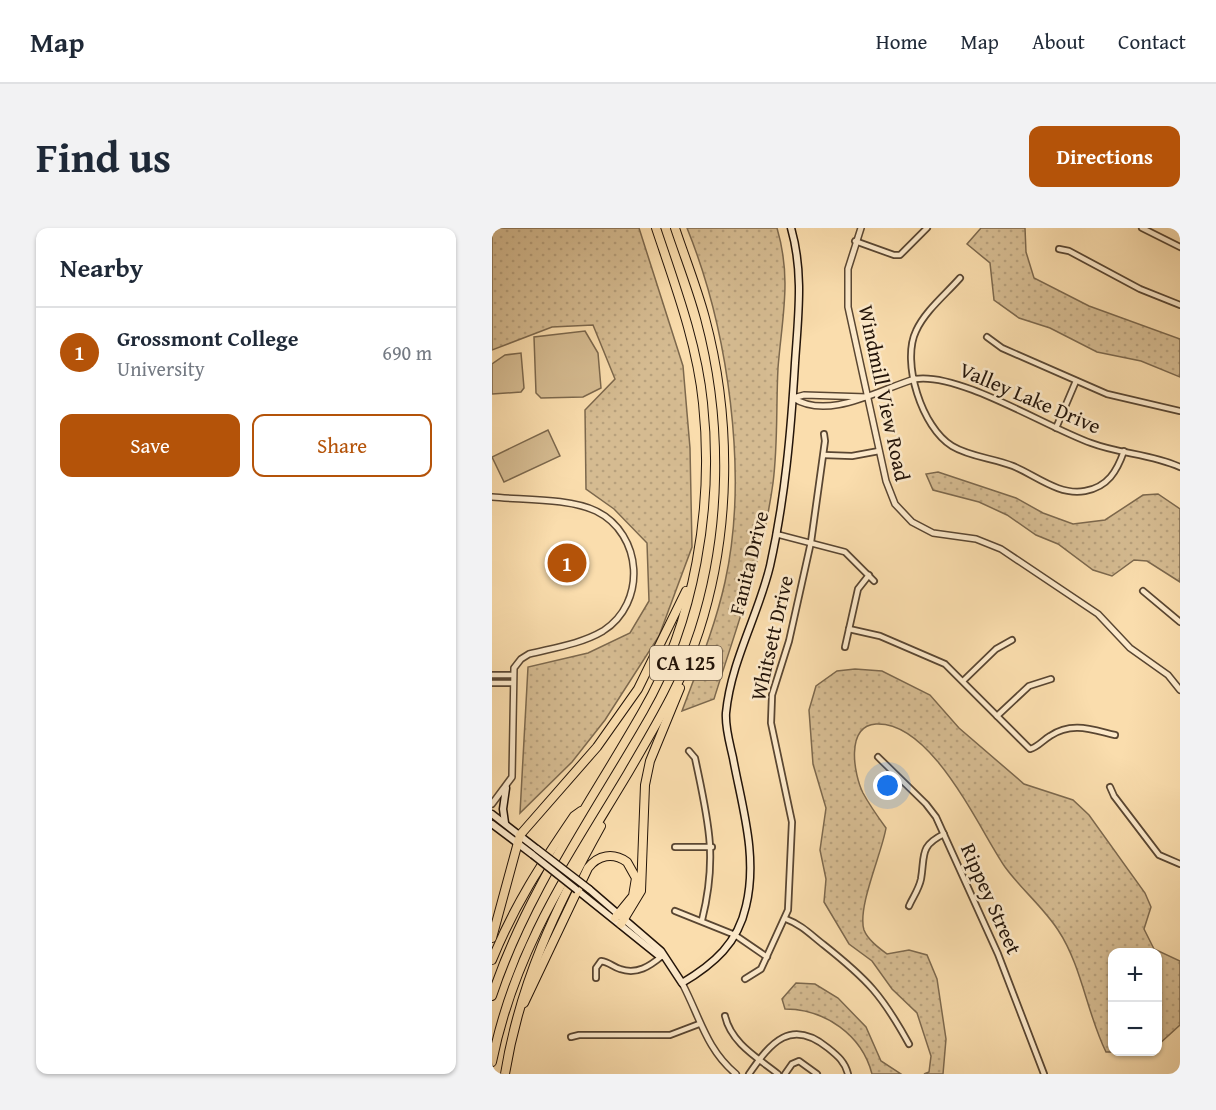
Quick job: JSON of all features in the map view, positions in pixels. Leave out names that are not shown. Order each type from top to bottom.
[{"type":"highway","name":"CA 125","points":[[492,996],[520,924],[658,682],[691,582],[703,523],[706,482],[703,402],[681,302],[656,228]]},
{"type":"highway","name":"CA 125","points":[[492,1062],[512,988],[530,940],[567,872],[674,690],[694,646],[713,574],[720,528],[723,440],[720,400],[710,340],[675,228]]},
{"type":"highway","points":[[492,938],[520,835],[597,747],[638,689],[691,582]]},
{"type":"highway","points":[[620,918],[638,899],[642,887],[644,800],[650,762],[694,646]]},
{"type":"highway","points":[[505,1074],[512,1032],[526,982],[556,911],[622,782]]},
{"type":"highway","points":[[492,960],[512,913],[530,881],[574,816],[585,809]]},
{"type":"highway","points":[[512,1032],[588,868],[605,856],[624,860],[632,867],[636,878],[634,893],[620,918]]},
{"type":"main road","name":"Fanita Drive","points":[[682,983],[719,958],[735,936],[748,898],[751,854],[726,716],[735,668],[757,610],[776,534],[785,483],[793,398],[800,266],[791,228]]},
{"type":"main road","points":[[505,823],[502,809],[506,788]]},
{"type":"main road","points":[[492,814],[520,835],[535,852],[620,918],[658,956],[662,956],[682,983]]},
{"type":"main road","points":[[492,824],[518,844],[535,852]]},
{"type":"street","name":"Windmill View Road","points":[[861,228],[855,241],[847,278],[848,307],[879,451],[892,499],[912,522],[933,532],[975,539],[1001,549],[1098,614],[1130,648],[1165,672],[1180,690]]},
{"type":"street","points":[[855,241],[900,255],[927,228]]},
{"type":"street","points":[[1142,228],[1180,247]]},
{"type":"street","points":[[1059,249],[1069,251],[1140,289],[1180,304]]},
{"type":"street","points":[[960,278],[916,330],[910,354],[926,417],[944,441],[960,450],[1000,461],[1067,491],[1087,491],[1105,483],[1116,472],[1124,451]]},
{"type":"street","points":[[987,337],[1002,348],[1107,394],[1180,411]]},
{"type":"street","name":"Valley Lake Drive","points":[[793,398],[801,403],[835,405],[859,401],[915,379],[934,378],[952,382],[1094,445],[1152,457],[1180,467]]},
{"type":"street","points":[[1056,428],[1076,381]]},
{"type":"street","name":"Whitsett Drive","points":[[745,979],[757,974],[786,919],[792,822],[771,723],[772,695],[789,641],[811,542],[824,455],[824,434]]},
{"type":"street","points":[[824,455],[852,456],[879,451]]},
{"type":"street","points":[[492,497],[575,505],[595,511],[614,523],[623,535],[633,559],[634,577],[630,598],[617,619],[590,638],[529,654],[520,659],[512,682],[512,777],[492,804]]},
{"type":"street","points":[[776,534],[845,552],[874,581]]},
{"type":"street","points":[[845,648],[858,589],[868,575]]},
{"type":"street","points":[[1143,591],[1180,622]]},
{"type":"street","points":[[849,628],[880,636],[945,664],[1030,749],[1050,735],[1070,728],[1091,728],[1115,735]]},
{"type":"street","points":[[963,681],[996,649],[1012,640]]},
{"type":"street","points":[[492,675],[513,675]]},
{"type":"street","points":[[997,716],[1029,686],[1050,679]]},
{"type":"street","points":[[492,683],[512,682]]},
{"type":"street","points":[[689,751],[695,758],[712,847],[709,886],[702,920]]},
{"type":"street","name":"Rippey Street","points":[[878,757],[926,804],[944,834],[966,888],[998,954],[1044,1074]]},
{"type":"street","points":[[1110,787],[1114,796],[1159,855],[1180,864]]},
{"type":"street","points":[[909,906],[920,882],[924,851],[932,841],[944,834]]},
{"type":"street","points":[[675,847],[712,847]]},
{"type":"street","points":[[675,911],[702,920],[735,936],[767,957]]},
{"type":"street","points":[[786,919],[802,926],[868,982],[887,1004],[909,1044]]},
{"type":"street","points":[[596,978],[596,968],[602,961],[623,970],[635,971],[647,967],[662,956]]},
{"type":"street","points":[[682,983],[699,1024],[717,1056],[736,1074]]},
{"type":"street","points":[[725,1016],[728,1027],[737,1041],[778,1074]]},
{"type":"street","points":[[571,1037],[579,1035],[670,1035],[699,1024]]},
{"type":"street","points":[[749,1074],[759,1059],[780,1038],[791,1034],[804,1034],[817,1039],[838,1056],[848,1074]]},
{"type":"street","points":[[785,1074],[792,1064],[801,1061],[817,1074]]},
{"type":"shaded area","points":[[492,228],[639,228],[683,366],[690,448],[692,547],[659,636],[605,720],[572,762],[520,813],[528,667],[588,653],[630,633],[649,601],[647,543],[614,509],[586,489],[585,410],[615,379],[593,325],[552,327],[492,350]]},
{"type":"shaded area","points":[[687,228],[777,228],[782,247],[785,281],[778,368],[775,469],[763,538],[714,699],[682,711],[721,599],[732,540],[735,495],[730,402],[723,356],[714,311]]},
{"type":"shaded area","points":[[981,228],[1025,228],[1026,252],[1034,278],[1089,306],[1180,339],[1180,377],[1141,361],[1097,352],[1050,328],[1019,318],[994,300],[990,263],[967,244]]},
{"type":"shaded area","points":[[585,331],[598,353],[601,388],[583,397],[541,398],[536,393],[534,337]]},
{"type":"shaded area","points":[[521,353],[524,388],[521,392],[492,394],[492,364],[505,355]]},
{"type":"shaded area","points":[[548,430],[560,456],[504,482],[492,457]]},
{"type":"shaded area","points":[[938,472],[1016,498],[1043,513],[1073,524],[1105,520],[1143,495],[1158,494],[1180,509],[1180,582],[1147,561],[1134,560],[1112,576],[1093,570],[1058,544],[1036,535],[1007,515],[979,502],[933,490],[926,474]]},
{"type":"shaded area","points":[[855,669],[882,671],[930,695],[959,728],[1024,784],[1073,800],[1089,815],[1145,893],[1151,907],[1144,929],[1154,948],[1108,948],[1108,1052],[1099,1037],[1073,959],[1058,930],[1005,867],[952,780],[935,758],[916,740],[897,728],[876,724],[866,727],[860,733],[854,752],[857,775],[863,793],[886,828],[867,894],[863,920],[864,930],[871,940],[887,954],[909,950],[927,955],[937,979],[946,1039],[943,1074],[924,1074],[929,1072],[931,1056],[917,1013],[892,989],[872,961],[849,944],[824,902],[826,879],[820,850],[826,808],[813,764],[809,710],[816,686],[837,671]]},
{"type":"shaded area","points":[[1162,953],[1180,961],[1180,1025],[1162,1041]]},
{"type":"shaded area","points":[[796,983],[815,984],[838,998],[866,1027],[881,1061],[901,1074],[872,1074],[860,1047],[840,1027],[814,1014],[785,1009],[782,999]]},
{"type":"place","name":"Grossmont College","points":[[567,563]]}]
